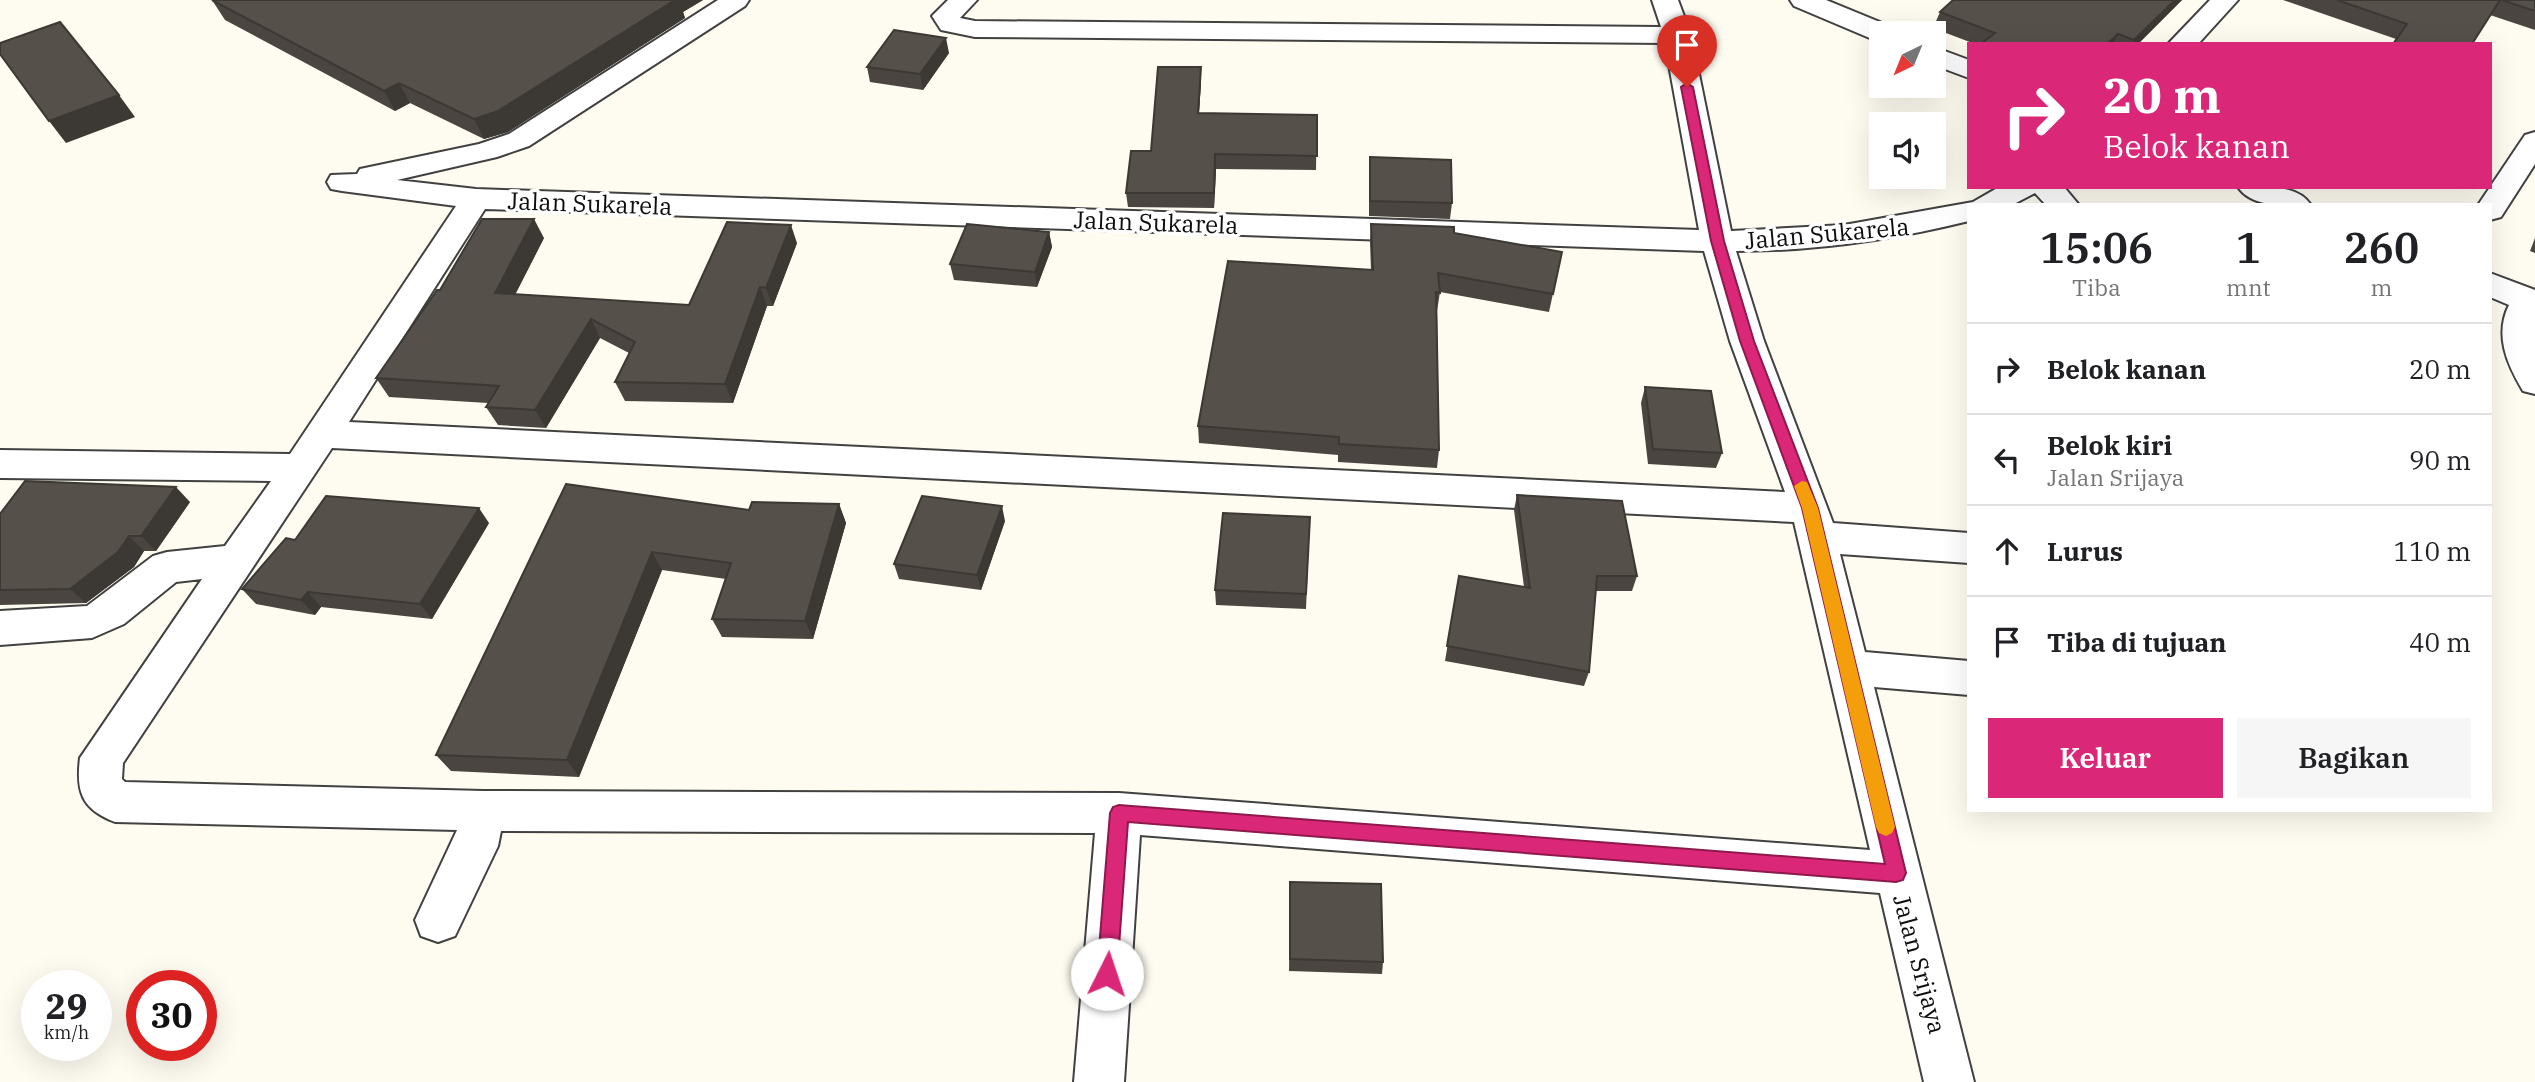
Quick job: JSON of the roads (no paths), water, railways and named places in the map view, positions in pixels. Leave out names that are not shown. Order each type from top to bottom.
[{"type":"street","name":"Jalan Sukarela","points":[[736,0],[519,140],[486,151],[342,182],[476,199],[1717,241],[1801,239],[1863,232],[1924,223],[1967,212]]},
{"type":"street","points":[[964,0],[945,16],[951,24],[975,29],[1676,35]]},
{"type":"street","name":"Jalan Srijaya","points":[[1665,0],[1676,35],[1717,241],[1747,341],[1814,522],[1896,873],[1949,1082]]},
{"type":"street","points":[[2184,42],[2225,0]]},
{"type":"street","points":[[1814,2],[1869,27]]},
{"type":"street","points":[[1946,60],[1967,69]]},
{"type":"street","points":[[2492,207],[2535,141]]},
{"type":"street","points":[[1991,203],[2020,189]]},
{"type":"street","points":[[2048,189],[2062,203]]},
{"type":"street","points":[[2258,189],[2291,203]]},
{"type":"street","points":[[476,199],[311,451],[233,561],[102,758],[99,785],[115,802],[484,811],[1119,813],[1896,873]]},
{"type":"street","points":[[2492,285],[2531,302],[2519,316],[2518,336],[2525,365],[2535,383]]},
{"type":"street","points":[[0,464],[311,451],[1814,522],[1967,548]]},
{"type":"street","points":[[0,628],[92,622],[110,614],[167,567],[233,561]]},
{"type":"street","points":[[1848,668],[1967,678]]},
{"type":"street","points":[[438,920],[475,846],[484,811]]},
{"type":"street","points":[[1099,1082],[1119,813]]}]
